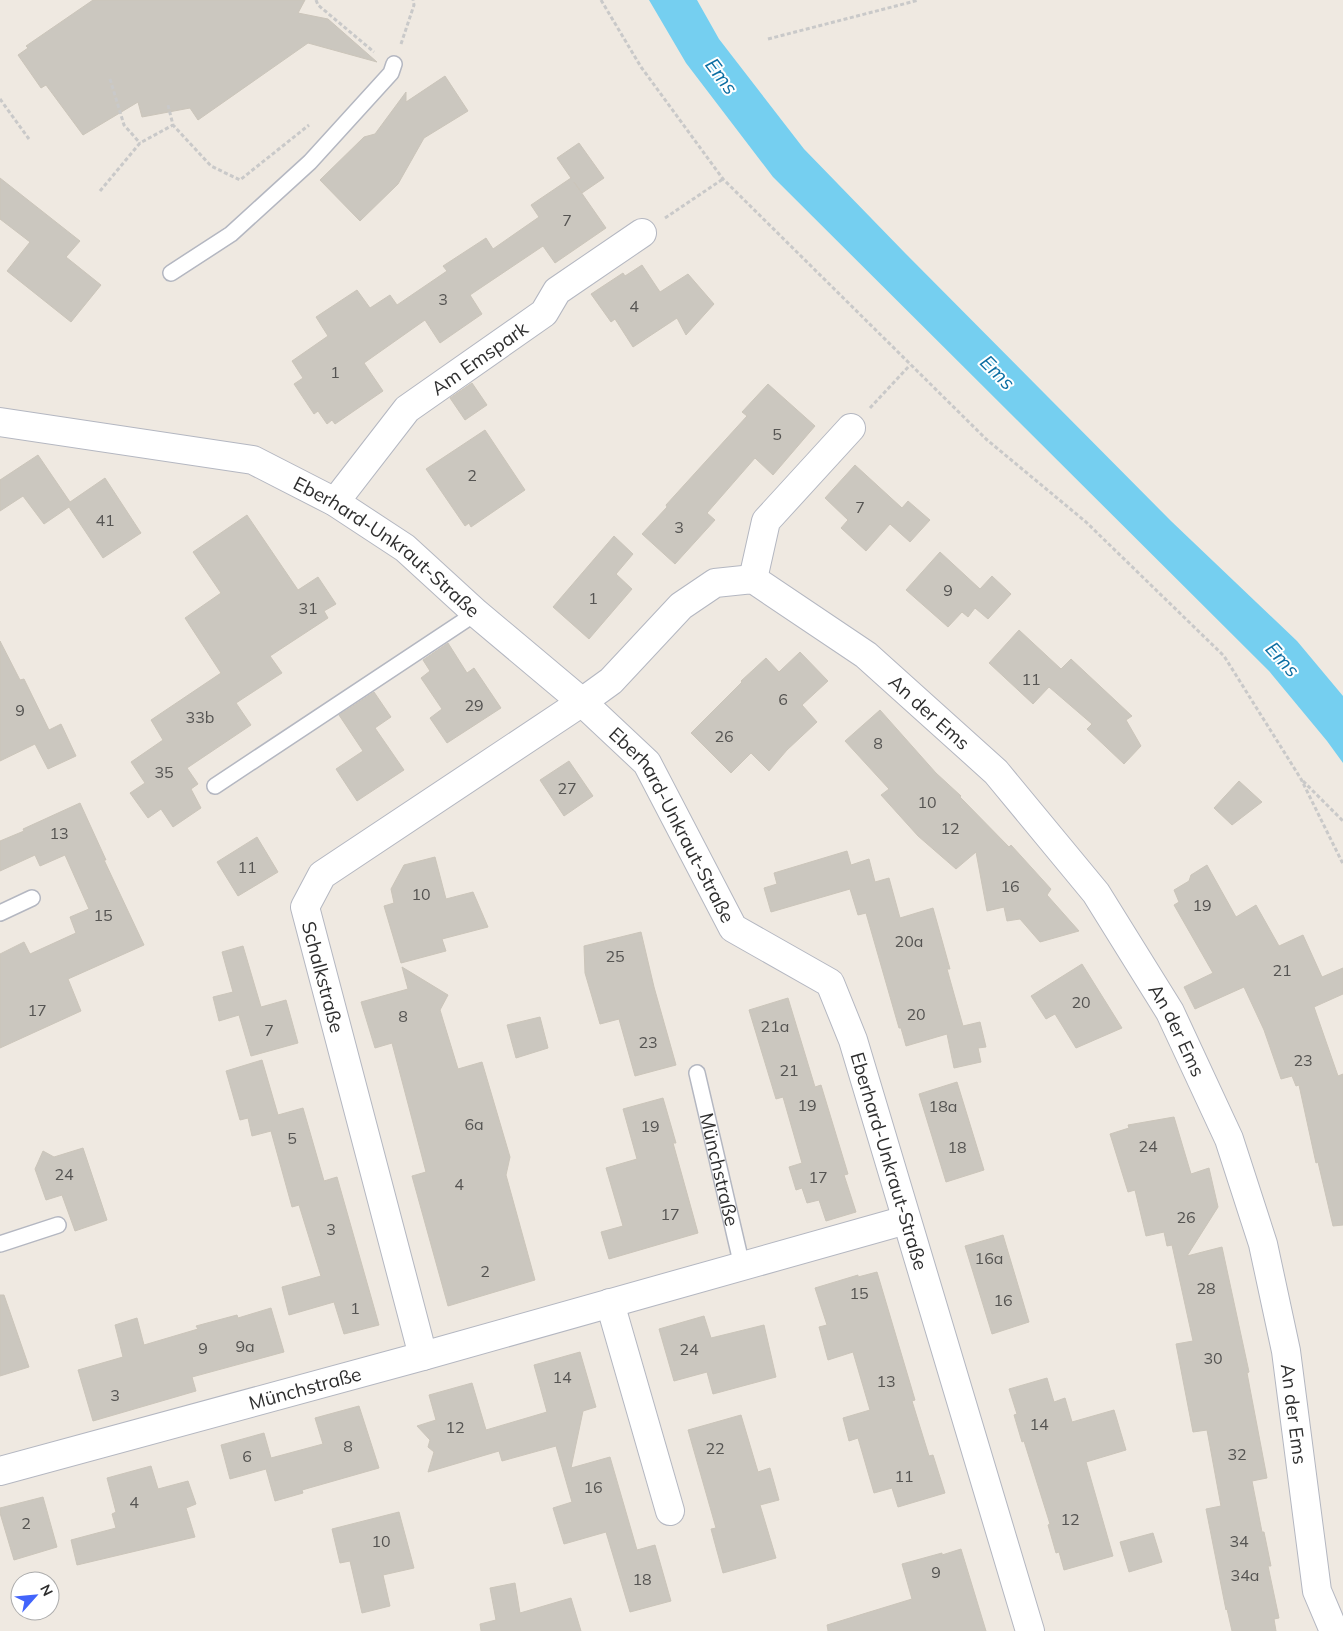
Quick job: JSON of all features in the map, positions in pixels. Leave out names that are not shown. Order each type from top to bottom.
[{"type":"street","name":"Am Emspark","points":[[335,502],[407,409],[544,313],[556,291],[642,234]]},
{"type":"street","name":"Eberhard-Unkraut-Straße","points":[[0,422],[253,460],[335,502],[406,548],[476,612],[582,702],[647,763],[733,928],[830,983],[853,1040],[1030,1631]]},
{"type":"street","points":[[582,702],[611,681],[681,606],[715,583],[753,579],[766,522],[851,428]]},
{"type":"street","name":"An der Ems","points":[[753,579],[866,655],[996,772],[1096,893],[1170,1012],[1230,1139],[1263,1244],[1286,1351],[1317,1591],[1334,1631]]},
{"type":"street","name":"Schalkstraße","points":[[423,1356],[305,907],[322,875],[582,702]]},
{"type":"street","name":"Münchstraße","points":[[0,1471],[423,1356],[906,1220]]},
{"type":"street","points":[[610,1303],[670,1512]]},
{"type":"lane","points":[[171,273],[231,234],[310,162],[391,73],[394,64]]},
{"type":"lane","points":[[215,786],[476,612]]},
{"type":"lane","points":[[0,913],[32,898]]},
{"type":"lane","name":"Münchstraße","points":[[697,1073],[742,1266]]},
{"type":"lane","points":[[0,1244],[58,1225]]},
{"type":"path","points":[[316,0],[318,6],[377,54],[394,64],[414,5],[413,0]]},
{"type":"path","points":[[601,0],[641,67],[723,178],[986,439],[1086,522],[1224,656],[1301,779],[1343,864]]},
{"type":"path","points":[[768,39],[920,0]]},
{"type":"path","points":[[110,79],[124,125],[140,143]]},
{"type":"path","points":[[0,99],[29,139]]},
{"type":"path","points":[[168,105],[173,125],[211,166],[240,180],[317,120]]},
{"type":"path","points":[[100,191],[140,143],[173,125]]},
{"type":"path","points":[[642,234],[723,178]]},
{"type":"path","points":[[851,428],[910,365]]},
{"type":"path","points":[[1301,779],[1343,821]]},
{"type":"water","name":"Ems","points":[[649,0],[697,0],[719,39],[804,149],[1171,521],[1297,641],[1343,696],[1343,763],[1269,671],[773,177],[686,63]]},
{"type":"building","points":[[93,0],[305,0],[298,13],[328,19],[377,62],[308,43],[198,120],[190,108],[142,117],[138,102],[83,135],[46,85],[41,88],[18,55],[28,48],[26,46]]},
{"type":"building","points":[[445,76],[468,111],[424,138],[398,184],[360,221],[320,180],[364,137],[375,134],[406,92],[406,102]]},
{"type":"building","points":[[579,143],[604,178],[582,193],[574,182],[606,228],[555,263],[543,246],[470,295],[482,314],[440,343],[425,320],[364,363],[383,391],[335,424],[332,420],[327,424],[318,411],[314,414],[294,384],[303,378],[292,361],[328,336],[316,317],[357,290],[370,308],[390,295],[397,305],[447,271],[443,266],[486,238],[493,249],[539,217],[531,205],[571,178],[557,158]]},
{"type":"building","points":[[0,178],[80,241],[66,257],[101,285],[71,322],[7,271],[30,242],[0,219]]},
{"type":"building","points":[[642,265],[660,292],[688,274],[714,304],[686,335],[677,318],[633,347],[615,319],[611,322],[591,294],[623,273],[625,276]]},
{"type":"building","points":[[472,383],[487,405],[465,420],[450,398]]},
{"type":"building","points":[[768,384],[815,426],[773,475],[755,458],[707,513],[715,520],[675,564],[642,534],[747,416],[742,412]]},
{"type":"building","points":[[485,430],[525,490],[471,527],[469,523],[465,526],[426,469]]},
{"type":"building","points":[[38,455],[70,502],[105,478],[141,533],[103,558],[69,507],[44,524],[23,496],[0,511],[0,480]]},
{"type":"building","points":[[855,465],[902,508],[908,501],[930,520],[910,542],[890,524],[866,551],[841,528],[848,520],[825,498]]},
{"type":"building","points":[[247,515],[298,590],[318,577],[336,604],[324,611],[328,618],[270,656],[282,673],[236,703],[251,725],[187,768],[198,784],[191,789],[201,808],[173,827],[161,809],[148,818],[130,793],[145,783],[131,762],[163,740],[151,720],[221,673],[185,618],[221,593],[193,552]]},
{"type":"building","points":[[614,536],[633,554],[616,574],[632,589],[589,639],[553,607]]},
{"type":"building","points":[[940,552],[980,589],[992,576],[1011,594],[988,619],[975,608],[968,617],[962,612],[948,627],[906,590]]},
{"type":"building","points":[[1019,630],[1061,669],[1071,659],[1132,716],[1126,720],[1141,746],[1124,764],[1087,729],[1092,724],[1049,687],[1033,704],[989,663]]},
{"type":"building","points":[[0,641],[20,680],[24,679],[49,730],[61,724],[76,756],[48,769],[35,744],[0,761]]},
{"type":"building","points":[[448,643],[467,673],[474,668],[501,708],[447,743],[430,718],[442,709],[421,678],[430,671],[423,660]]},
{"type":"building","points":[[800,652],[828,681],[802,705],[817,722],[787,750],[769,771],[751,753],[731,773],[691,733],[766,658],[779,672]]},
{"type":"building","points":[[374,692],[391,717],[375,728],[404,770],[357,801],[336,769],[363,751],[339,715]]},
{"type":"building","points":[[880,710],[936,773],[961,796],[1009,847],[1011,845],[1051,889],[1047,895],[1079,931],[1040,942],[1020,919],[1007,921],[1004,907],[987,911],[976,852],[956,869],[918,836],[881,795],[889,789],[845,741]]},
{"type":"building","points":[[569,761],[593,796],[564,816],[540,780]]},
{"type":"building","points":[[1239,781],[1262,802],[1232,825],[1214,808]]},
{"type":"building","points":[[80,803],[106,860],[104,860],[144,945],[68,979],[81,1011],[0,1048],[0,954],[24,942],[30,954],[76,933],[70,917],[89,909],[65,855],[40,866],[35,855],[0,871],[0,841]]},
{"type":"building","points":[[257,837],[278,872],[238,896],[217,862]]},
{"type":"building","points":[[847,851],[851,865],[869,859],[875,882],[889,878],[900,918],[933,908],[963,1026],[980,1022],[986,1047],[978,1048],[981,1062],[954,1068],[947,1034],[906,1046],[901,1028],[899,1028],[866,913],[858,915],[850,889],[771,912],[764,888],[777,884],[774,873]]},
{"type":"building","points":[[435,857],[446,899],[473,892],[488,927],[442,939],[446,951],[401,963],[384,906],[394,903],[391,889],[404,865]]},
{"type":"building","points":[[1207,865],[1236,917],[1256,905],[1279,946],[1303,935],[1322,977],[1343,968],[1343,994],[1314,1007],[1338,1076],[1343,1074],[1343,1225],[1333,1226],[1318,1162],[1316,1163],[1299,1085],[1296,1086],[1292,1076],[1281,1079],[1264,1030],[1244,987],[1195,1009],[1184,987],[1213,973],[1174,905],[1179,902],[1174,890],[1189,881],[1191,875]]},
{"type":"building","points":[[641,932],[676,1065],[635,1076],[619,1019],[600,1024],[585,973],[584,946]]},
{"type":"building","points":[[243,946],[261,1007],[286,1000],[298,1043],[251,1056],[239,1015],[219,1021],[213,997],[233,992],[222,952]]},
{"type":"building","points":[[1082,964],[1122,1028],[1076,1048],[1055,1014],[1046,1019],[1031,996]]},
{"type":"building","points":[[402,967],[448,995],[440,1010],[458,1069],[482,1062],[510,1157],[506,1175],[535,1280],[448,1306],[412,1176],[426,1172],[392,1043],[375,1048],[361,1002],[408,989]]},
{"type":"building","points":[[788,998],[815,1087],[821,1085],[848,1174],[844,1175],[856,1212],[826,1221],[819,1200],[807,1203],[802,1188],[796,1190],[789,1167],[802,1163],[783,1097],[776,1099],[749,1010]]},
{"type":"building","points":[[540,1017],[548,1048],[516,1058],[507,1025]]},
{"type":"building","points":[[262,1060],[278,1115],[303,1108],[324,1181],[337,1177],[379,1325],[344,1334],[334,1302],[289,1315],[282,1287],[321,1276],[299,1205],[292,1207],[271,1131],[252,1136],[248,1118],[240,1120],[226,1071]]},
{"type":"building","points":[[957,1082],[984,1170],[946,1182],[919,1094]]},
{"type":"building","points":[[663,1098],[676,1143],[673,1143],[698,1233],[609,1259],[601,1232],[623,1226],[606,1168],[637,1159],[623,1109]]},
{"type":"building","points":[[1174,1117],[1191,1174],[1209,1168],[1218,1207],[1187,1256],[1222,1247],[1249,1372],[1247,1373],[1267,1478],[1252,1481],[1271,1566],[1268,1566],[1279,1618],[1274,1619],[1276,1631],[1232,1631],[1206,1509],[1221,1506],[1207,1430],[1193,1432],[1176,1344],[1193,1341],[1172,1245],[1167,1246],[1164,1232],[1146,1236],[1135,1190],[1128,1192],[1110,1134],[1129,1128],[1128,1125]]},
{"type":"building","points":[[83,1148],[107,1220],[75,1231],[62,1195],[46,1200],[35,1169],[43,1151],[54,1157]]},
{"type":"building","points":[[1003,1235],[1029,1322],[992,1334],[965,1246]]},
{"type":"building","points":[[877,1272],[915,1400],[912,1401],[929,1456],[933,1455],[945,1493],[898,1507],[892,1488],[874,1493],[858,1438],[849,1441],[843,1418],[870,1410],[853,1352],[828,1360],[819,1327],[827,1325],[815,1288],[858,1275],[858,1277]]},
{"type":"building","points":[[0,1295],[4,1295],[29,1367],[0,1376]]},
{"type":"building","points":[[271,1308],[284,1352],[192,1377],[196,1391],[93,1421],[78,1370],[123,1357],[115,1325],[137,1318],[144,1345],[198,1329],[196,1326],[237,1315],[238,1318]]},
{"type":"building","points":[[704,1316],[711,1338],[764,1325],[776,1377],[713,1394],[707,1372],[674,1381],[659,1329]]},
{"type":"building","points":[[580,1352],[596,1407],[583,1411],[571,1468],[610,1457],[637,1550],[655,1545],[671,1601],[630,1612],[606,1532],[564,1544],[553,1508],[572,1502],[556,1446],[502,1461],[499,1451],[428,1472],[434,1452],[428,1447],[430,1440],[417,1426],[436,1420],[429,1395],[472,1383],[486,1430],[547,1412],[534,1365]]},
{"type":"building","points":[[1047,1378],[1054,1402],[1065,1398],[1072,1422],[1114,1410],[1126,1450],[1086,1462],[1113,1556],[1064,1570],[1059,1552],[1056,1553],[1048,1525],[1050,1524],[1024,1441],[1022,1442],[1014,1415],[1017,1414],[1009,1389]]},
{"type":"building","points":[[359,1406],[379,1468],[302,1490],[303,1493],[275,1501],[266,1469],[230,1479],[221,1445],[264,1433],[271,1458],[323,1444],[315,1418]]},
{"type":"building","points":[[741,1415],[758,1472],[770,1468],[779,1500],[760,1505],[776,1558],[723,1573],[711,1529],[716,1528],[688,1430]]},
{"type":"building","points":[[151,1466],[158,1489],[188,1481],[196,1504],[186,1508],[195,1537],[77,1565],[71,1540],[116,1528],[112,1514],[116,1512],[107,1478]]},
{"type":"building","points":[[43,1497],[57,1547],[14,1560],[0,1508]]},
{"type":"building","points":[[399,1512],[414,1568],[383,1575],[390,1606],[362,1613],[350,1561],[340,1563],[332,1529]]},
{"type":"building","points":[[1153,1533],[1162,1562],[1129,1572],[1120,1542]]},
{"type":"building","points":[[961,1549],[986,1631],[828,1631],[827,1625],[912,1599],[902,1564]]},
{"type":"building","points":[[515,1583],[520,1613],[571,1598],[581,1631],[481,1631],[480,1624],[496,1620],[490,1588]]}]
